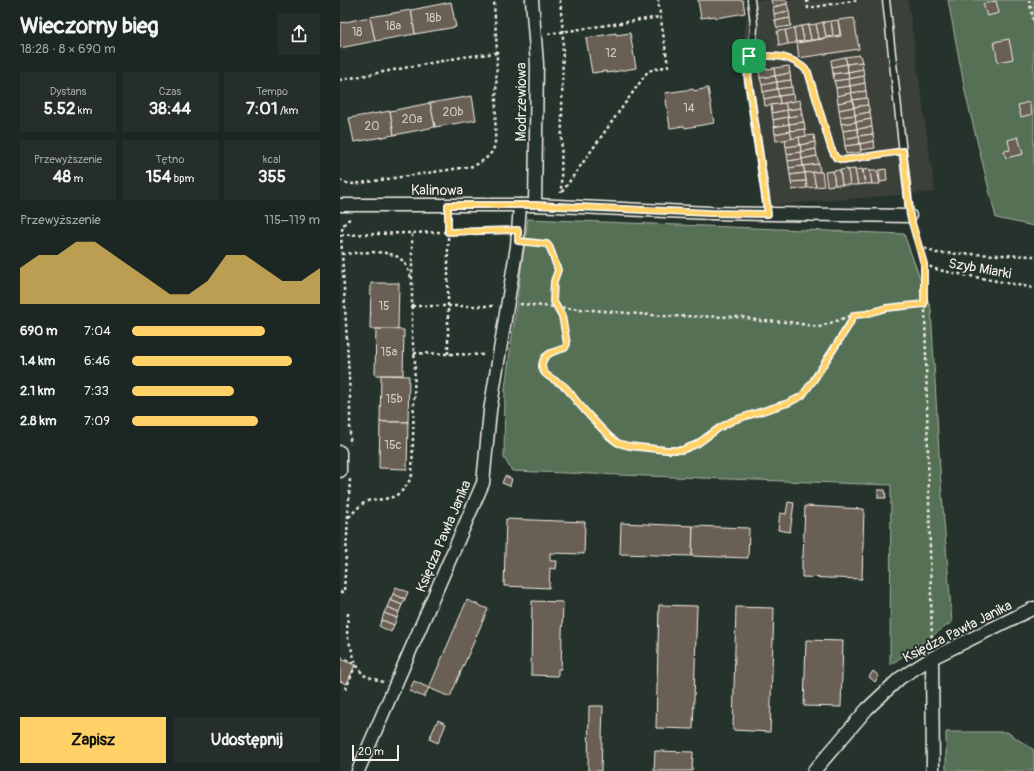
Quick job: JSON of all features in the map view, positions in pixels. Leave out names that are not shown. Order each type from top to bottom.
[{"type":"street","name":"Modrzewiowa","points":[[532,0],[537,64],[535,205]]},
{"type":"street","name":"Kalinowa","points":[[340,205],[535,205],[710,213],[910,216]]},
{"type":"street","name":"Księdza Pawła Janika","points":[[358,771],[483,483],[489,418],[518,236],[520,205]]},
{"type":"street","points":[[340,471],[345,450]]},
{"type":"street","name":"Księdza Pawła Janika","points":[[814,771],[867,709],[900,678],[932,658],[1034,608]]},
{"type":"street","points":[[932,658],[933,771]]},
{"type":"lane","points":[[750,0],[754,20],[754,30],[749,56],[748,78],[768,214]]},
{"type":"lane","points":[[886,0],[910,216]]},
{"type":"path","points":[[340,180],[346,183],[354,184],[474,166],[485,160],[493,151],[495,144],[497,53],[494,0]]},
{"type":"path","points":[[560,0],[562,32],[561,195],[648,71],[668,66],[658,0]]},
{"type":"path","points":[[807,0],[808,8],[859,0]]},
{"type":"path","points":[[1029,0],[1034,23]]},
{"type":"path","points":[[535,35],[660,17]]},
{"type":"path","points":[[340,80],[497,53]]},
{"type":"path","points":[[749,56],[786,57],[803,66],[808,72],[831,148],[836,158],[843,160],[903,151]]},
{"type":"path","points":[[448,205],[448,354]]},
{"type":"path","points":[[910,216],[924,264],[932,658]]},
{"type":"path","points":[[345,450],[350,396],[341,235],[343,226],[346,221],[351,218]]},
{"type":"path","points":[[341,235],[448,232],[518,236],[547,244],[550,248],[558,270],[554,281],[553,300],[562,316],[567,344],[565,348],[548,354],[543,360],[542,369],[546,374],[563,385],[610,437],[618,443],[629,446],[666,450],[682,450],[697,444],[719,428],[734,420],[788,403],[802,396],[828,360],[854,315]]},
{"type":"path","points":[[349,518],[357,508],[370,500],[392,498],[401,493],[408,485],[412,475],[415,361],[412,336],[412,233]]},
{"type":"path","points":[[919,246],[936,253],[1034,256]]},
{"type":"path","points":[[342,254],[372,253],[389,254],[399,257],[408,268],[412,280]]},
{"type":"path","name":"Szyb Miarki","points":[[924,264],[938,270],[1034,288]]},
{"type":"path","points":[[514,303],[662,316],[742,317],[761,321],[789,322],[819,327],[854,315],[866,314],[886,308],[924,304]]},
{"type":"path","points":[[412,306],[501,306]]},
{"type":"path","points":[[414,353],[500,355]]},
{"type":"path","points":[[340,592],[344,592],[350,478]]},
{"type":"path","points":[[348,613],[347,634],[356,664],[363,676],[394,687]]},
{"type":"path","points":[[340,657],[356,664]]},
{"type":"path","points":[[345,691],[356,664]]},
{"type":"shaded area","points":[[746,0],[908,0],[935,192],[762,206],[742,50],[748,12]]},
{"type":"green space","points":[[948,0],[1034,0],[1034,226],[996,218],[966,96]]},
{"type":"green space","points":[[528,219],[904,234],[931,309],[940,470],[952,622],[890,665],[891,485],[512,471],[504,458],[505,388]]},
{"type":"green space","points":[[946,732],[1007,732],[1034,750],[1034,771],[946,771]]},
{"type":"building","points":[[698,0],[743,0],[745,13],[716,18],[715,16],[701,18]]},
{"type":"building","points":[[771,0],[787,0],[787,4],[773,7]]},
{"type":"building","points":[[996,1],[999,13],[987,16],[983,4]]},
{"type":"building","points":[[451,2],[456,27],[415,34],[411,10]]},
{"type":"building","points":[[787,4],[789,11],[774,14],[773,7]]},
{"type":"building","points":[[411,10],[415,34],[375,41],[370,17]]},
{"type":"building","points":[[789,11],[790,18],[775,21],[774,14]]},
{"type":"building","points":[[370,17],[375,41],[340,48],[340,23]]},
{"type":"building","points":[[790,18],[791,26],[777,28],[775,21]]},
{"type":"building","points":[[854,18],[859,49],[799,58],[797,43],[841,36],[838,20]]},
{"type":"building","points":[[838,20],[840,35],[833,36],[831,21]]},
{"type":"building","points":[[831,21],[833,36],[826,37],[823,22]]},
{"type":"building","points":[[823,22],[826,37],[819,39],[816,24]]},
{"type":"building","points":[[816,24],[819,39],[811,40],[808,25]]},
{"type":"building","points":[[808,25],[811,40],[804,41],[801,26]]},
{"type":"building","points":[[801,26],[804,41],[796,42],[793,28]]},
{"type":"building","points":[[794,28],[796,43],[788,44],[785,30]]},
{"type":"building","points":[[785,30],[788,44],[779,46],[777,31]]},
{"type":"building","points":[[616,33],[616,35],[630,33],[636,68],[607,73],[606,71],[592,73],[586,38]]},
{"type":"building","points":[[1009,39],[1013,59],[998,62],[994,42]]},
{"type":"building","points":[[860,55],[862,62],[847,64],[845,57]]},
{"type":"building","points":[[845,57],[847,64],[832,67],[831,60]]},
{"type":"building","points":[[862,62],[863,69],[848,72],[847,64]]},
{"type":"building","points":[[847,64],[848,72],[833,74],[832,67]]},
{"type":"building","points":[[789,66],[790,73],[775,76],[774,68]]},
{"type":"building","points":[[774,68],[775,76],[760,78],[759,70]]},
{"type":"building","points":[[863,69],[864,76],[849,79],[848,72]]},
{"type":"building","points":[[848,72],[849,79],[834,81],[833,74]]},
{"type":"building","points":[[790,73],[791,80],[777,82],[775,76]]},
{"type":"building","points":[[775,76],[777,82],[762,85],[760,78]]},
{"type":"building","points":[[864,76],[865,83],[850,86],[849,79]]},
{"type":"building","points":[[849,79],[850,86],[836,88],[834,81]]},
{"type":"building","points":[[791,80],[792,87],[777,89],[777,82]]},
{"type":"building","points":[[777,82],[777,89],[763,92],[762,85]]},
{"type":"building","points":[[865,83],[866,91],[851,93],[850,86]]},
{"type":"building","points":[[850,86],[851,93],[837,96],[836,88]]},
{"type":"building","points":[[792,87],[793,94],[779,96],[777,89]]},
{"type":"building","points":[[708,88],[714,123],[685,128],[684,126],[670,128],[665,93],[693,89],[694,91]]},
{"type":"building","points":[[777,89],[779,96],[764,99],[763,92]]},
{"type":"building","points":[[866,91],[867,98],[853,100],[851,93]]},
{"type":"building","points":[[851,93],[853,100],[838,103],[837,96]]},
{"type":"building","points":[[793,94],[794,101],[780,104],[779,96]]},
{"type":"building","points":[[472,96],[476,120],[435,127],[430,103]]},
{"type":"building","points":[[779,96],[780,104],[765,106],[764,99]]},
{"type":"building","points":[[867,98],[868,105],[854,107],[853,100]]},
{"type":"building","points":[[800,100],[801,108],[787,110],[785,103]]},
{"type":"building","points":[[853,100],[854,107],[839,110],[838,103]]},
{"type":"building","points":[[1029,102],[1032,114],[1021,117],[1018,105]]},
{"type":"building","points":[[430,103],[435,127],[394,135],[390,111]]},
{"type":"building","points":[[785,103],[787,110],[772,113],[771,105]]},
{"type":"building","points":[[868,105],[870,112],[855,115],[854,107]]},
{"type":"building","points":[[854,107],[855,115],[840,117],[839,110]]},
{"type":"building","points":[[801,108],[802,115],[788,117],[787,110]]},
{"type":"building","points":[[787,110],[788,117],[773,120],[772,113]]},
{"type":"building","points":[[390,111],[394,135],[354,142],[349,118]]},
{"type":"building","points":[[870,112],[871,119],[856,122],[855,115]]},
{"type":"building","points":[[802,115],[804,122],[789,124],[788,117]]},
{"type":"building","points":[[855,115],[856,122],[841,124],[840,117]]},
{"type":"building","points":[[788,117],[789,124],[774,127],[773,120]]},
{"type":"building","points":[[871,119],[872,127],[857,129],[856,122]]},
{"type":"building","points":[[804,122],[805,129],[790,131],[789,124]]},
{"type":"building","points":[[856,122],[857,129],[843,131],[841,124]]},
{"type":"building","points":[[789,124],[790,131],[775,134],[774,127]]},
{"type":"building","points":[[872,127],[873,134],[859,136],[857,129]]},
{"type":"building","points":[[805,129],[806,136],[792,139],[790,131]]},
{"type":"building","points":[[857,129],[859,136],[844,139],[843,131]]},
{"type":"building","points":[[790,131],[792,139],[776,141],[775,134]]},
{"type":"building","points":[[873,134],[874,141],[860,144],[859,136]]},
{"type":"building","points":[[814,135],[815,142],[800,145],[799,137]]},
{"type":"building","points":[[859,136],[860,144],[845,146],[844,139]]},
{"type":"building","points":[[799,137],[800,145],[786,147],[785,140]]},
{"type":"building","points":[[1018,137],[1023,154],[1006,158],[1004,151],[1010,150],[1008,140]]},
{"type":"building","points":[[874,141],[875,148],[861,150],[860,144]]},
{"type":"building","points":[[815,142],[816,149],[801,152],[800,145]]},
{"type":"building","points":[[860,144],[861,152],[846,154],[845,146]]},
{"type":"building","points":[[800,145],[801,152],[787,154],[786,147]]},
{"type":"building","points":[[816,149],[817,156],[802,159],[801,152]]},
{"type":"building","points":[[801,152],[802,159],[788,161],[787,154]]},
{"type":"building","points":[[817,156],[819,164],[803,166],[802,159]]},
{"type":"building","points":[[802,159],[803,166],[789,168],[788,161]]},
{"type":"building","points":[[819,164],[820,172],[805,173],[803,166]]},
{"type":"building","points":[[803,166],[805,173],[790,175],[789,168]]},
{"type":"building","points":[[848,169],[850,185],[842,185],[840,170]]},
{"type":"building","points":[[855,169],[858,185],[850,185],[848,170]]},
{"type":"building","points":[[862,169],[865,184],[858,185],[855,170]]},
{"type":"building","points":[[870,169],[872,184],[865,184],[863,170]]},
{"type":"building","points":[[886,169],[887,181],[880,182],[879,170]]},
{"type":"building","points":[[840,170],[842,185],[835,185],[833,171]]},
{"type":"building","points":[[870,170],[877,170],[880,184],[872,184]]},
{"type":"building","points":[[833,171],[835,185],[827,186],[825,172]]},
{"type":"building","points":[[813,172],[816,187],[807,188],[805,173]]},
{"type":"building","points":[[813,172],[822,172],[824,186],[816,187]]},
{"type":"building","points":[[805,173],[806,181],[791,182],[790,175]]},
{"type":"building","points":[[806,181],[807,188],[792,190],[791,182]]},
{"type":"building","points":[[371,283],[399,283],[398,329],[370,329]]},
{"type":"building","points":[[376,329],[404,330],[403,375],[375,375]]},
{"type":"building","points":[[381,375],[409,376],[408,422],[380,422]]},
{"type":"building","points":[[380,422],[408,422],[407,469],[379,468]]},
{"type":"building","points":[[505,476],[512,479],[510,486],[502,483]]},
{"type":"building","points":[[878,490],[885,490],[886,498],[878,498]]},
{"type":"building","points":[[788,502],[794,503],[790,532],[778,530],[780,513],[786,514]]},
{"type":"building","points":[[805,506],[864,509],[862,579],[802,577]]},
{"type":"building","points":[[506,519],[585,522],[584,554],[550,553],[550,561],[557,561],[556,569],[550,568],[549,588],[504,586]]},
{"type":"building","points":[[621,523],[693,526],[692,556],[620,554]]},
{"type":"building","points":[[693,526],[749,528],[748,558],[692,556]]},
{"type":"building","points":[[396,587],[408,592],[405,599],[393,594]]},
{"type":"building","points":[[393,594],[405,599],[402,605],[390,600]]},
{"type":"building","points":[[390,600],[402,605],[399,612],[387,607]]},
{"type":"building","points":[[467,600],[488,609],[450,697],[429,688]]},
{"type":"building","points":[[532,601],[563,602],[561,669],[558,669],[558,676],[531,675]]},
{"type":"building","points":[[659,605],[697,606],[693,729],[656,728]]},
{"type":"building","points":[[387,607],[399,612],[397,618],[384,613]]},
{"type":"building","points":[[736,607],[774,608],[770,732],[733,730]]},
{"type":"building","points":[[384,613],[397,618],[394,625],[382,620]]},
{"type":"building","points":[[382,620],[394,625],[391,632],[379,626]]},
{"type":"building","points":[[806,640],[843,641],[841,707],[804,706]]},
{"type":"building","points":[[340,659],[355,665],[347,684],[340,681]]},
{"type":"building","points":[[873,671],[879,676],[875,682],[869,677]]},
{"type":"building","points":[[414,681],[429,688],[424,697],[409,691]]},
{"type":"building","points":[[589,706],[603,706],[601,771],[588,771]]},
{"type":"building","points":[[438,720],[446,724],[438,743],[429,739]]},
{"type":"building","points":[[655,751],[693,752],[692,771],[654,771]]},
{"type":"route","points":[[749,56],[786,57],[803,66],[808,72],[831,148],[836,158],[843,160],[903,151],[910,216],[924,264],[924,304],[886,308],[866,314],[854,315],[828,360],[802,396],[788,403],[734,420],[719,428],[697,444],[682,450],[666,450],[629,446],[618,443],[610,437],[580,406],[563,385],[546,374],[542,369],[543,360],[548,354],[565,348],[567,344],[562,316],[553,300],[554,281],[558,270],[550,248],[547,244],[518,241],[518,230],[448,232],[448,205],[535,205],[710,213],[768,214],[748,78],[749,56]]}]
